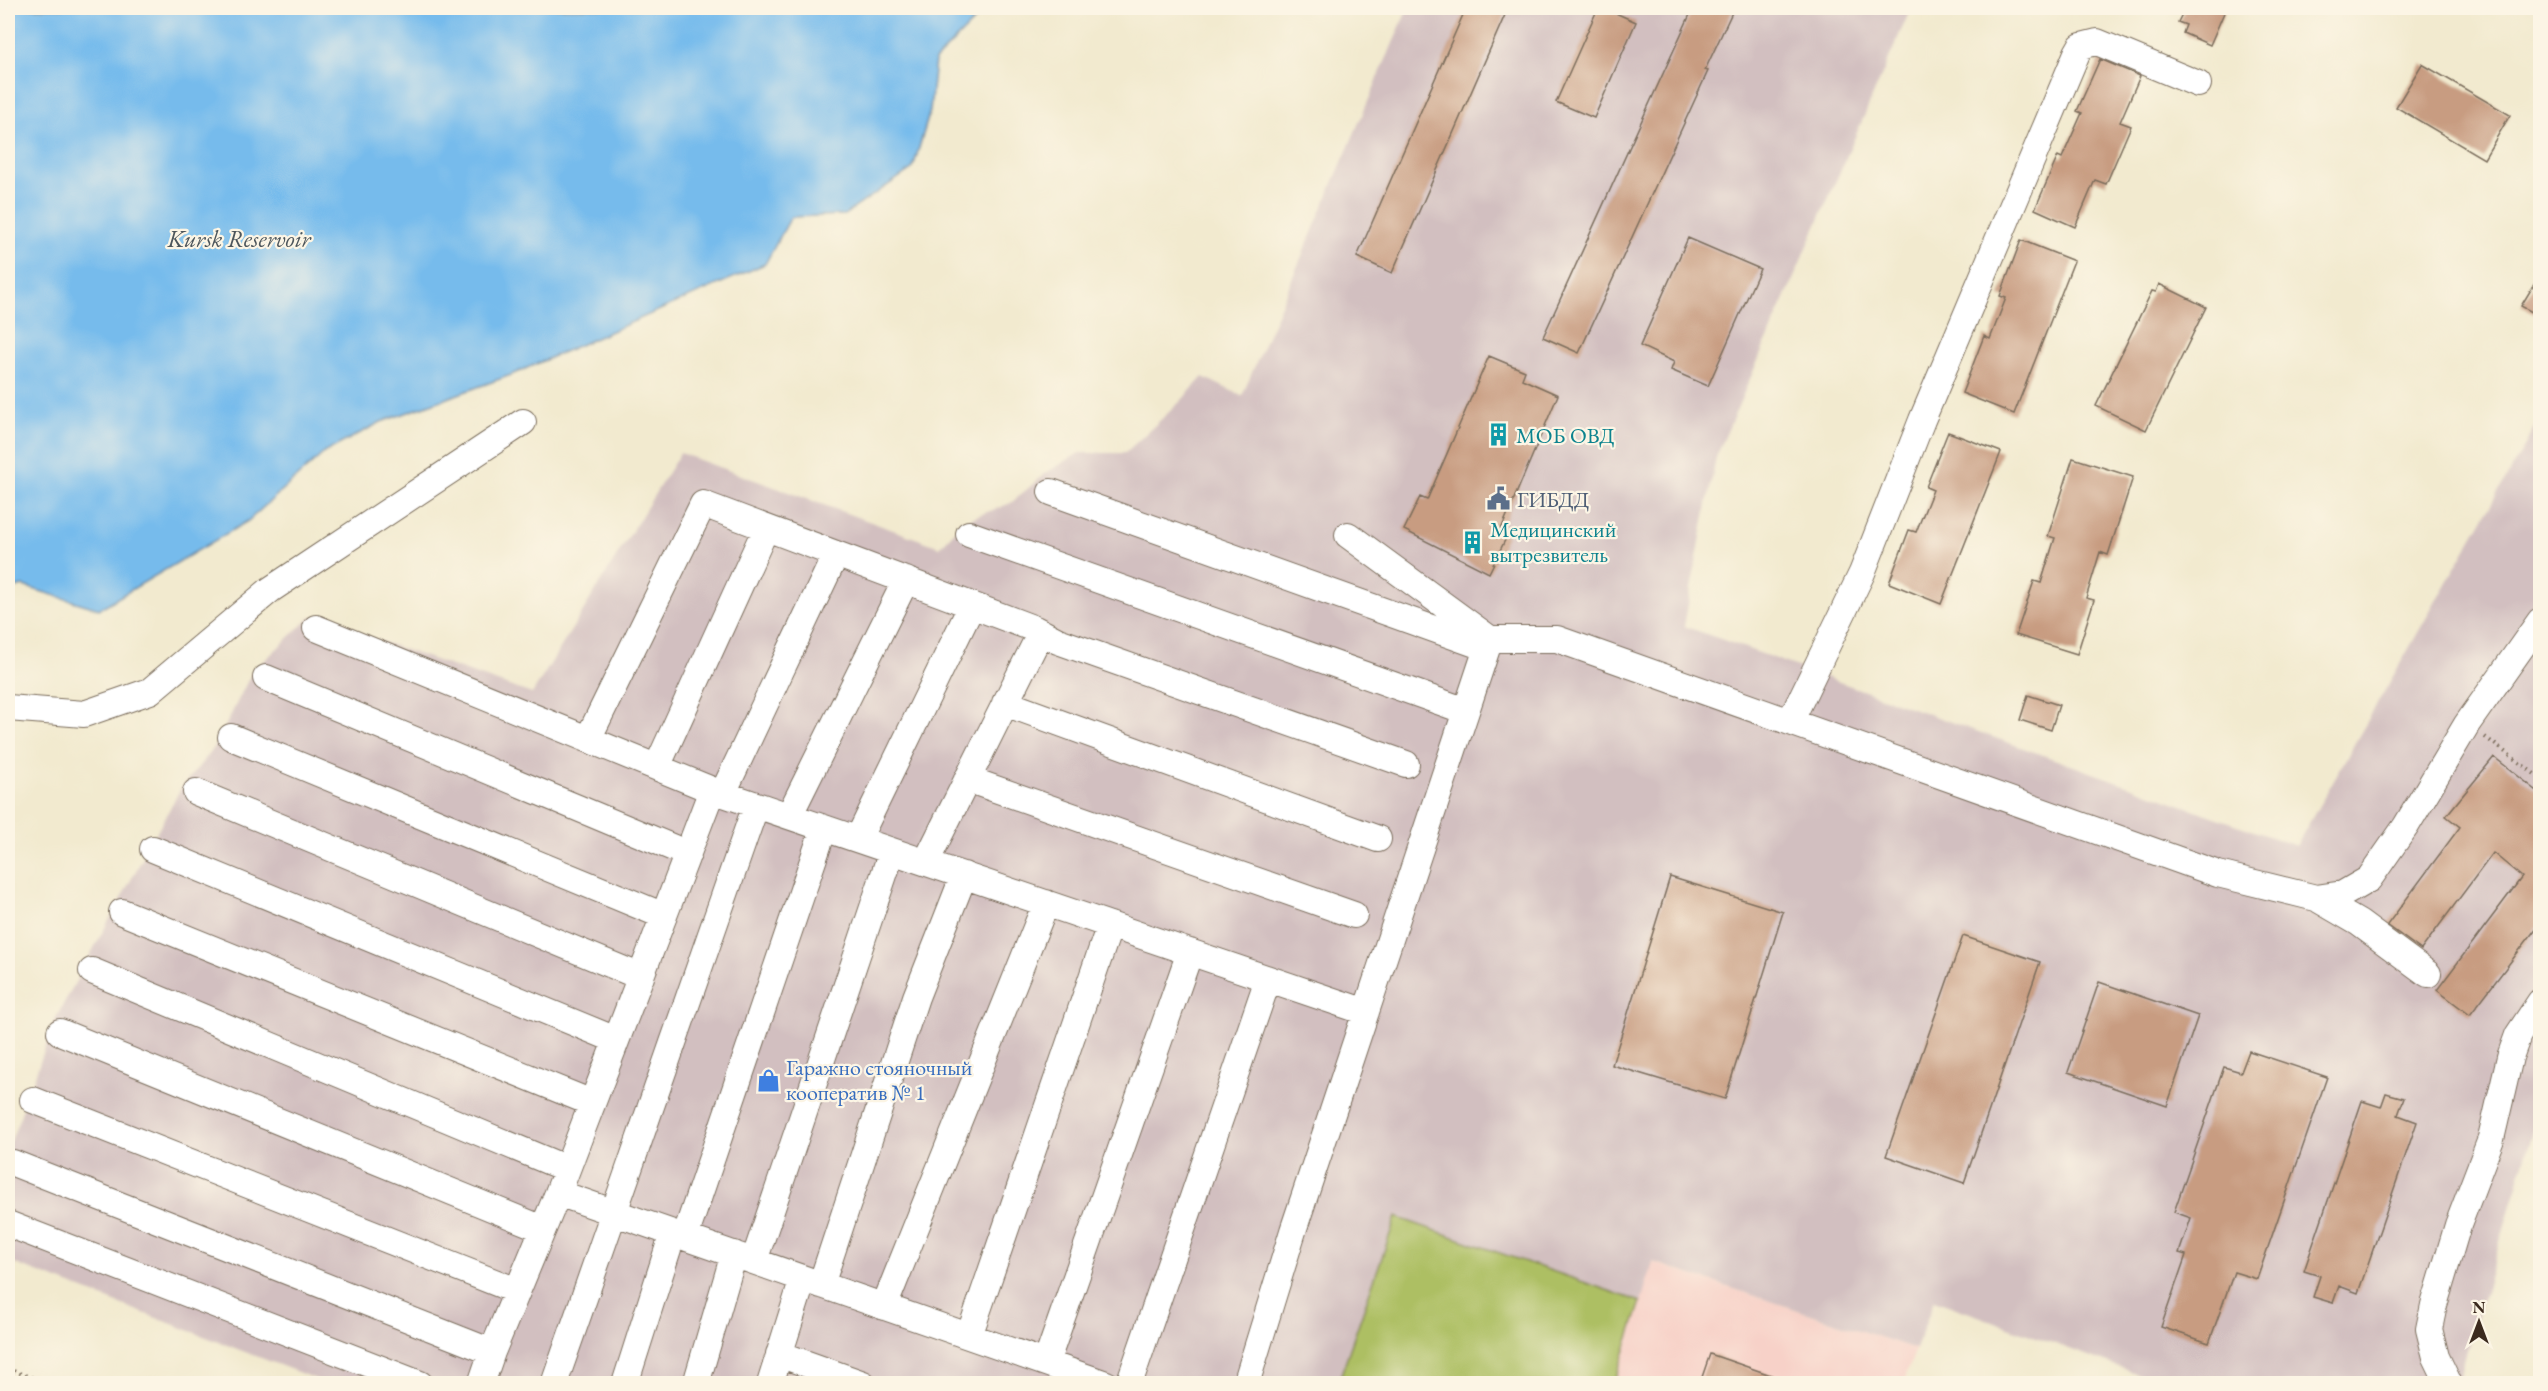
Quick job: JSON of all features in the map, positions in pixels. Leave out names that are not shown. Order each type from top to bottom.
[{"type":"street","points":[[1790,722],[1862,573],[1922,420],[2081,46],[2097,42],[2198,84]]},
{"type":"street","points":[[8,708],[84,714],[150,691],[270,590],[523,422]]},
{"type":"street","points":[[1051,492],[1489,643],[1557,639],[2218,874],[2316,898],[2359,923],[2428,974]]},
{"type":"street","points":[[588,739],[703,504],[972,605],[1058,641],[1406,764]]},
{"type":"street","points":[[657,767],[766,528]]},
{"type":"street","points":[[969,534],[1467,711]]},
{"type":"street","points":[[1348,536],[1489,643]]},
{"type":"street","points":[[481,1383],[558,1193],[688,854],[836,554]]},
{"type":"street","points":[[789,816],[906,580]]},
{"type":"street","points":[[858,839],[972,605]]},
{"type":"street","points":[[2316,898],[2343,894],[2369,879],[2406,826],[2467,724],[2541,621]]},
{"type":"street","points":[[316,628],[718,792],[1366,1012]]},
{"type":"street","points":[[926,862],[1041,632]]},
{"type":"street","points":[[1246,1383],[1293,1231],[1489,643]]},
{"type":"street","points":[[266,678],[688,854]]},
{"type":"street","points":[[1005,704],[1378,839]]},
{"type":"street","points":[[231,737],[664,916]]},
{"type":"street","points":[[967,779],[1354,915]]},
{"type":"street","points":[[196,792],[640,977]]},
{"type":"street","points":[[554,1383],[756,804]]},
{"type":"street","points":[[625,1383],[824,828]]},
{"type":"street","points":[[153,849],[616,1040]]},
{"type":"street","points":[[696,1383],[744,1258],[892,851]]},
{"type":"street","points":[[770,1383],[779,1354],[812,1282],[916,997],[964,875]]},
{"type":"street","points":[[884,1307],[1046,903]]},
{"type":"street","points":[[122,912],[592,1103]]},
{"type":"street","points":[[969,1336],[1110,925]]},
{"type":"street","points":[[1046,1363],[1190,952]]},
{"type":"street","points":[[92,971],[567,1169]]},
{"type":"street","points":[[1129,1383],[1268,979]]},
{"type":"street","points":[[2449,1383],[2436,1357],[2429,1329],[2434,1305],[2458,1225],[2491,1139],[2510,1057],[2518,1035],[2541,1002]]},
{"type":"street","points":[[60,1032],[543,1228]]},
{"type":"street","points":[[33,1100],[517,1291]]},
{"type":"street","points":[[13,1163],[492,1352]]},
{"type":"street","points":[[558,1193],[1106,1383]]},
{"type":"street","points":[[8,1224],[420,1383]]},
{"type":"street","points":[[779,1354],[863,1383]]},
{"type":"path","points":[[2467,724],[2541,778]]},
{"type":"path","points":[[8,1369],[50,1383]]},
{"type":"shaded area","points":[[1408,8],[1911,8],[1716,457],[1684,626],[2296,846],[2540,419],[2540,1109],[2459,1377],[2472,1383],[2163,1383],[1934,1300],[1916,1349],[1653,1262],[1641,1302],[1396,1217],[1338,1384],[326,1383],[8,1261],[8,1149],[57,1016],[181,788],[215,747],[252,672],[311,617],[532,694],[680,453],[940,547],[964,521],[1011,503],[1046,473],[1079,453],[1125,453],[1181,401],[1203,377],[1242,396]]},
{"type":"shaded area","points":[[1652,1262],[1916,1349],[1903,1383],[1614,1384]]},
{"type":"green space","points":[[1396,1217],[1641,1302],[1614,1383],[1338,1383]]},
{"type":"water","name":"Kursk Reservoir","points":[[8,8],[987,8],[935,60],[930,111],[913,168],[844,215],[791,217],[765,264],[511,375],[381,422],[325,452],[248,521],[99,609],[23,586],[8,590]]},
{"type":"building","points":[[1466,8],[1508,8],[1392,273],[1357,257]]},
{"type":"building","points":[[1598,8],[1604,8],[1636,22],[1594,118],[1556,102]]},
{"type":"building","points":[[1693,8],[1734,8],[1705,70],[1708,71],[1579,353],[1543,337]]},
{"type":"building","points":[[2185,8],[2226,8],[2210,45],[2183,33],[2186,25],[2178,22]]},
{"type":"building","points":[[2100,59],[2140,76],[2120,122],[2131,126],[2106,184],[2095,180],[2075,227],[2035,209],[2058,156],[2062,158],[2082,113],[2077,111]]},
{"type":"building","points":[[2422,64],[2510,115],[2484,159],[2396,107]]},
{"type":"building","points":[[1688,238],[1760,269],[1708,386],[1671,370],[1674,362],[1640,346]]},
{"type":"building","points":[[2021,240],[2074,261],[2014,414],[1962,393],[1984,336],[1990,339],[2006,298],[2000,296]]},
{"type":"building","points":[[2541,273],[2541,317],[2521,306]]},
{"type":"building","points":[[2159,284],[2206,307],[2146,430],[2096,406],[2152,291],[2156,292]]},
{"type":"building","name":"МОБ ОВД","points":[[1489,356],[1525,371],[1522,379],[1558,395],[1500,532],[1507,536],[1489,573],[1404,530],[1420,497],[1427,500]]},
{"type":"building","points":[[1948,432],[2001,452],[1941,604],[1889,583],[1909,530],[1916,532],[1933,490],[1926,487]]},
{"type":"building","points":[[2073,458],[2133,477],[2108,555],[2100,552],[2086,598],[2094,600],[2077,654],[2016,635],[2034,581],[2041,583],[2055,538],[2048,536]]},
{"type":"building","points":[[2028,695],[2059,705],[2051,730],[2020,720]]},
{"type":"building","points":[[2494,757],[2541,794],[2541,922],[2470,1015],[2437,990],[2522,877],[2493,853],[2421,950],[2387,925],[2460,827],[2446,816]]},
{"type":"building","points":[[1670,877],[1783,912],[1725,1099],[1612,1065]]},
{"type":"building","points":[[1963,936],[2040,962],[1964,1183],[1886,1156]]},
{"type":"building","points":[[2099,982],[2198,1016],[2167,1106],[2068,1072]]},
{"type":"building","points":[[2249,1051],[2327,1077],[2257,1279],[2234,1272],[2209,1343],[2161,1327],[2186,1255],[2179,1253],[2191,1218],[2174,1212],[2224,1067],[2241,1072]]},
{"type":"building","points":[[2386,1093],[2404,1098],[2398,1115],[2417,1122],[2358,1293],[2339,1286],[2333,1303],[2313,1297],[2320,1276],[2304,1271],[2362,1101],[2381,1107]]},
{"type":"building","points":[[1710,1354],[1788,1381],[1788,1383],[1700,1383]]},
{"type":"place","name":"МОБ ОВД","points":[[1498,435]]},
{"type":"place","name":"ГИБДД","points":[[1499,499]]},
{"type":"place","name":"Медицинский вытрезвитель","points":[[1472,542]]},
{"type":"place","name":"Гаражно стояночный кооператив № 1","points":[[768,1080]]}]
